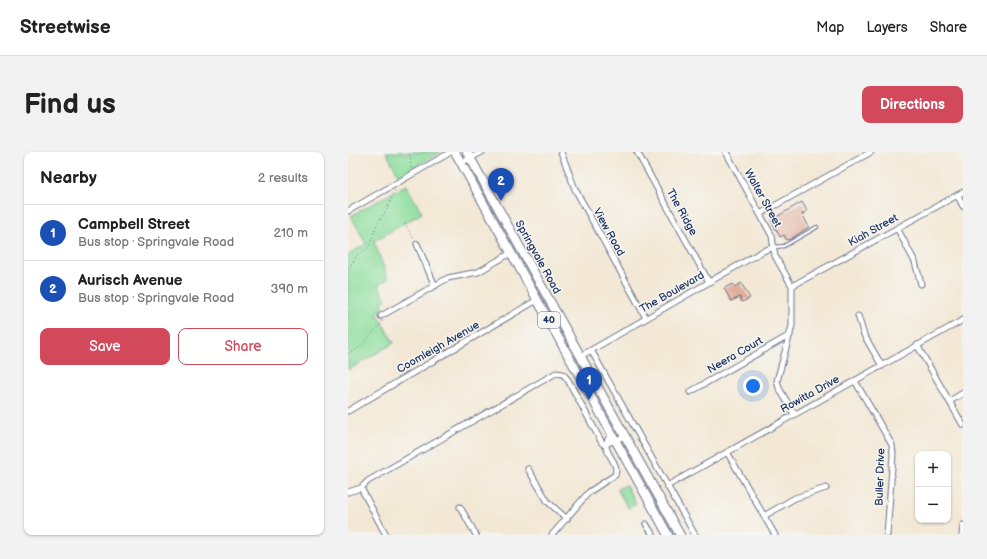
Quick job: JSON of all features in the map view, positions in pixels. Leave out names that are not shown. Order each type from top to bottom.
[{"type":"highway","name":"Springvale Road","points":[[455,152],[668,535]]},
{"type":"highway","name":"Springvale Road","points":[[469,155],[680,535]]},
{"type":"street","points":[[348,211],[451,152]]},
{"type":"street","points":[[461,164],[469,155],[482,152]]},
{"type":"street","name":"View Road","points":[[561,152],[575,189],[646,318]]},
{"type":"street","name":"The Ridge","points":[[638,152],[709,282]]},
{"type":"street","name":"Walter Street","points":[[726,152],[772,236],[775,256],[792,286],[792,326],[777,381],[779,388],[794,414]]},
{"type":"street","points":[[760,214],[872,152]]},
{"type":"street","name":"Kiah Street","points":[[792,286],[963,192]]},
{"type":"street","points":[[957,195],[963,206]]},
{"type":"street","points":[[897,228],[915,262],[921,284]]},
{"type":"street","points":[[417,244],[435,286]]},
{"type":"street","name":"The Boulevard","points":[[581,356],[763,251],[774,247]]},
{"type":"street","points":[[382,316],[448,278],[478,272],[511,253]]},
{"type":"street","name":"Coomleigh Avenue","points":[[348,411],[537,300]]},
{"type":"street","points":[[858,316],[864,335],[882,366]]},
{"type":"street","name":"Rowitta Drive","points":[[667,486],[963,320]]},
{"type":"street","name":"Neera Court","points":[[690,392],[790,335]]},
{"type":"street","points":[[918,345],[963,425]]},
{"type":"street","points":[[591,350],[695,535]]},
{"type":"street","points":[[348,492],[361,488],[366,483],[555,373],[559,373],[568,380],[602,443],[606,445],[616,467],[616,474],[612,479],[589,492],[552,535]]},
{"type":"street","name":"Buller Drive","points":[[855,381],[892,445],[893,454],[887,535]]},
{"type":"street","points":[[950,401],[963,393]]},
{"type":"street","points":[[606,445],[606,440],[625,436]]},
{"type":"street","points":[[606,445],[613,438]]},
{"type":"street","points":[[727,452],[775,535]]},
{"type":"street","points":[[528,468],[548,502],[567,518]]},
{"type":"street","points":[[361,488],[386,535]]},
{"type":"street","points":[[764,516],[795,498],[826,488]]},
{"type":"street","points":[[460,508],[476,535]]},
{"type":"street","points":[[646,524],[653,535]]},
{"type":"street","points":[[962,535],[963,524]]},
{"type":"lane","points":[[774,247],[784,246],[817,227]]},
{"type":"path","points":[[411,169],[410,156],[412,152]]},
{"type":"path","points":[[351,265],[358,254],[368,248],[377,223],[387,209],[395,190]]},
{"type":"path","points":[[404,223],[417,244]]},
{"type":"path","points":[[348,354],[359,348],[382,323],[382,316]]},
{"type":"green space","points":[[386,152],[441,152],[399,176]]},
{"type":"green space","points":[[406,185],[422,213],[374,241],[388,279],[378,285],[386,300],[381,303],[384,308],[377,313],[394,343],[348,370],[348,255],[366,244],[351,216]]},
{"type":"green space","points":[[626,485],[636,504],[628,508],[617,489]]},
{"type":"building","points":[[802,202],[807,211],[802,214],[809,227],[789,240],[786,239],[784,235],[780,237],[771,220]]},
{"type":"building","points":[[741,283],[750,298],[742,302],[740,297],[731,301],[724,288],[733,284],[735,287]]},
{"type":"place","name":"Aurisch Avenue","points":[[501,201]]},
{"type":"place","name":"Campbell Street","points":[[589,400]]}]
